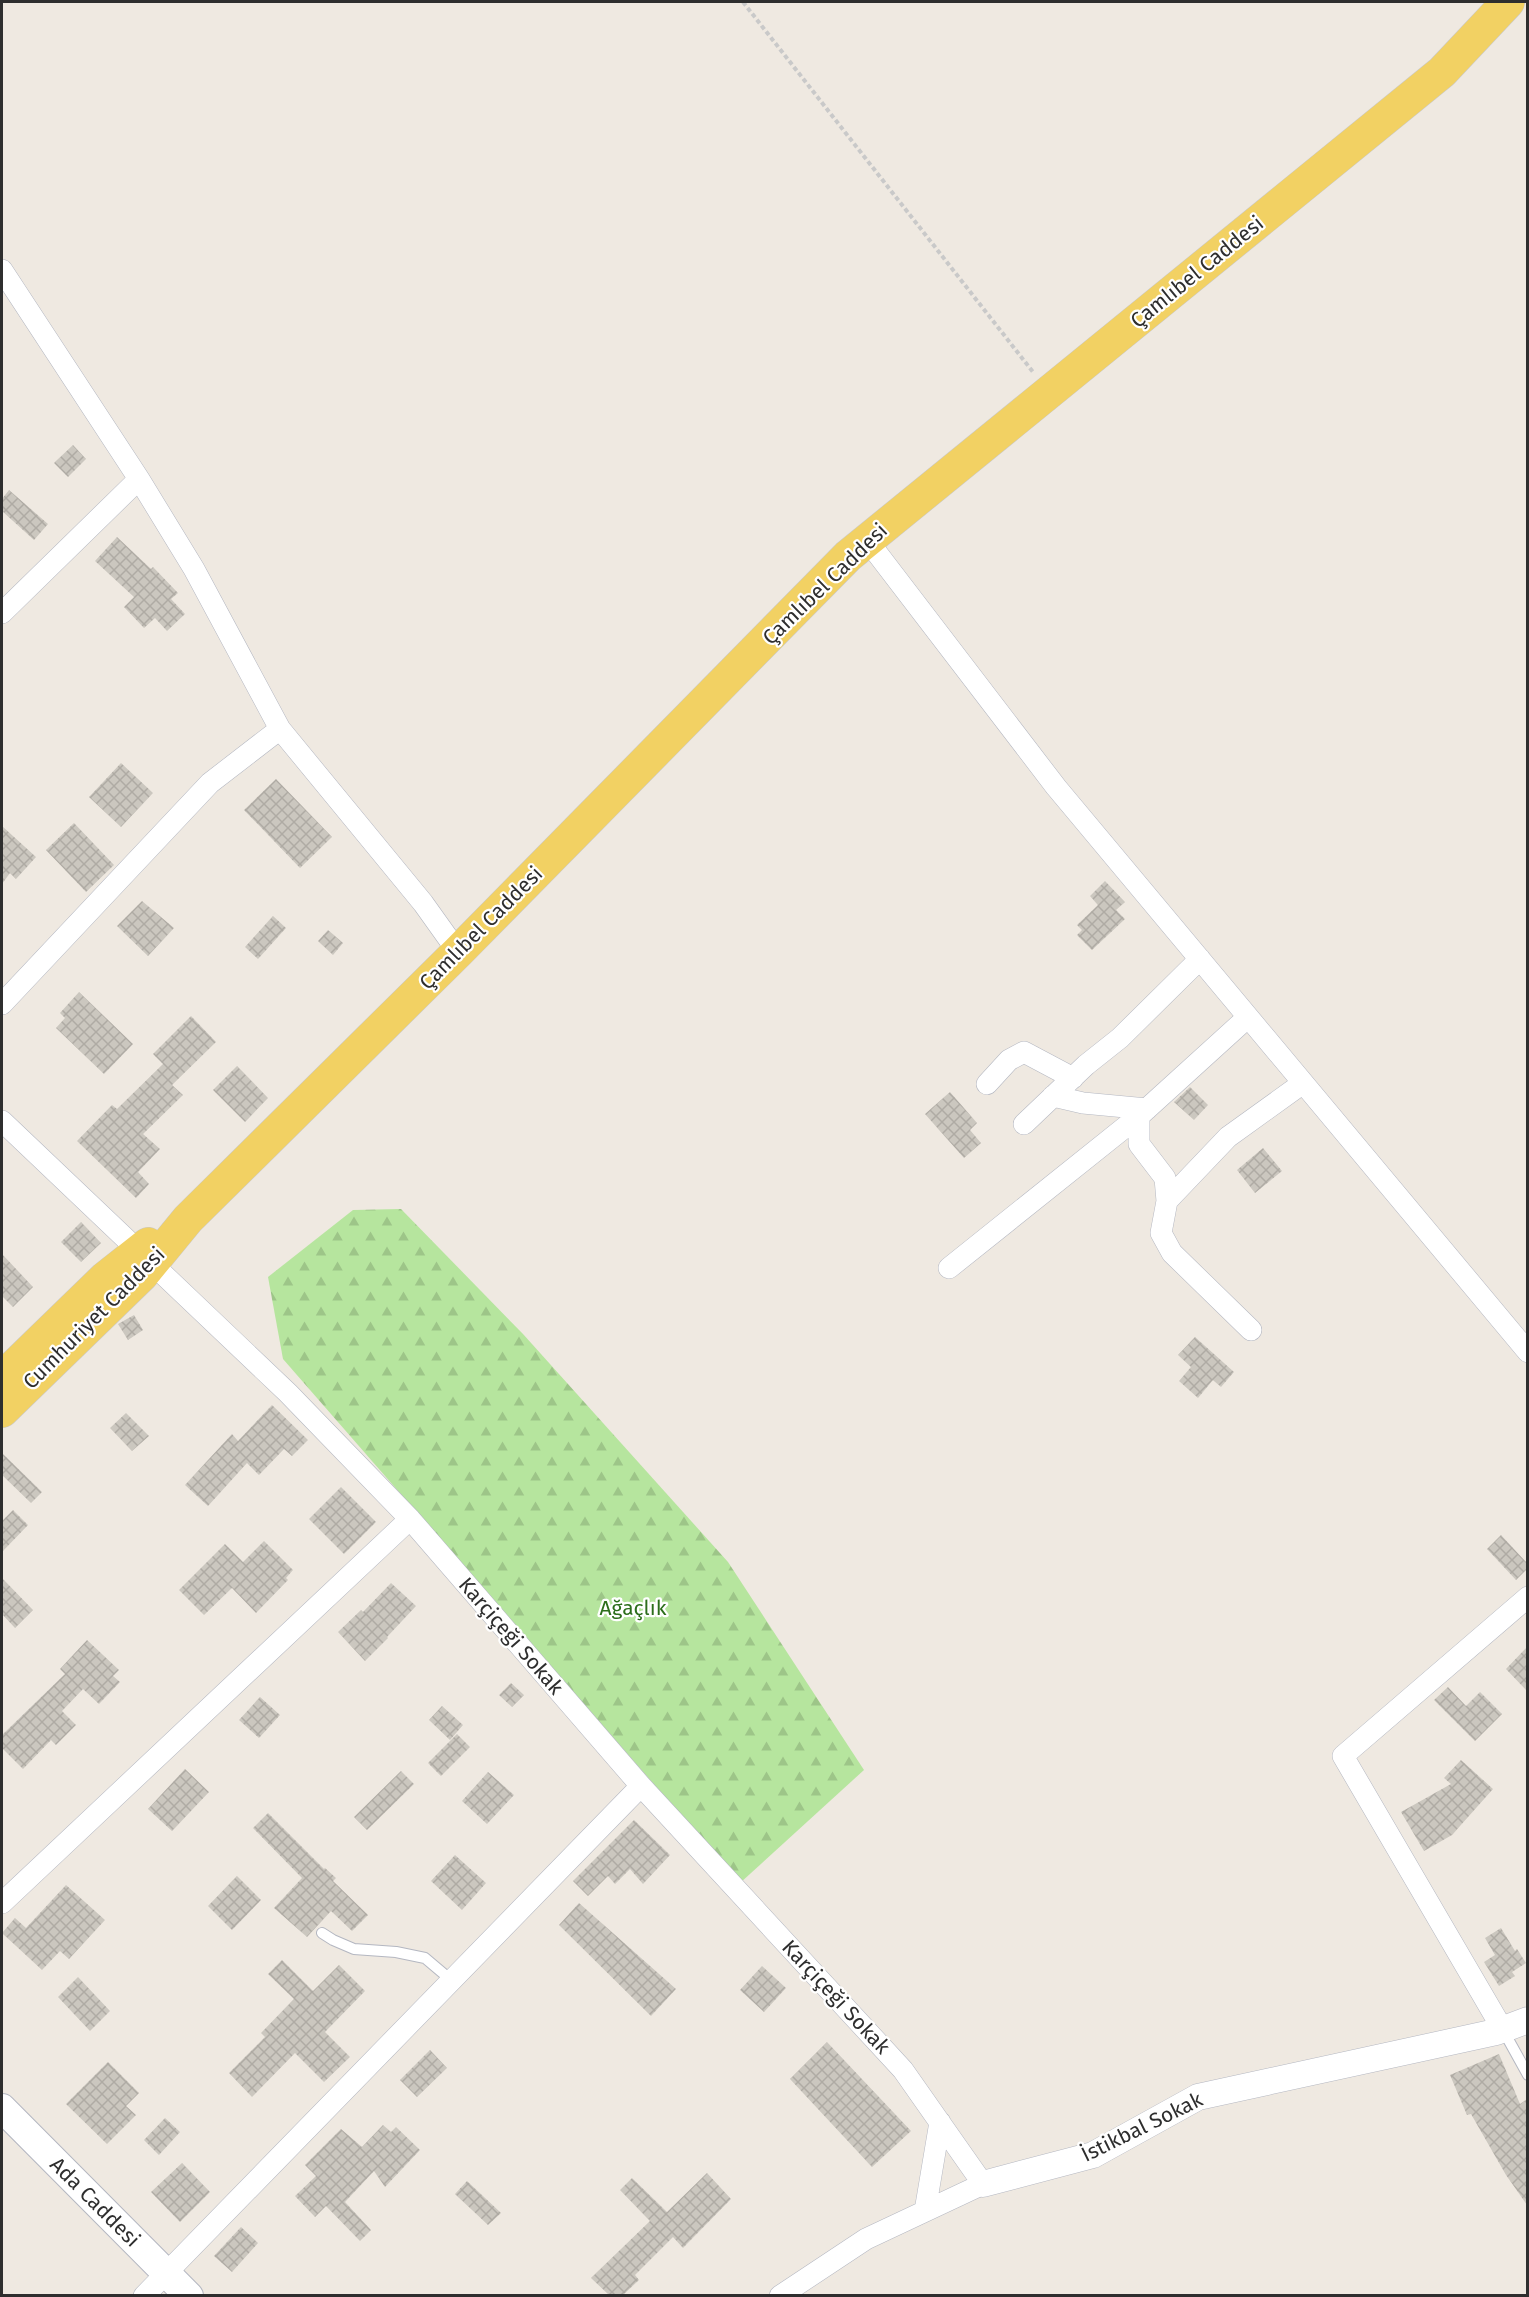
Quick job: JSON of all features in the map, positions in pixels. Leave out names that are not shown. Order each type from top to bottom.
[{"type":"main road","name":"Çamlıbel Caddesi","points":[[188,1219],[458,952],[848,556],[1442,72],[1508,2]]},
{"type":"main road","name":"Cumhuriyet Caddesi","points":[[2,1411],[145,1257],[188,1219]]},
{"type":"main road","name":"Cumhuriyet Caddesi","points":[[2,1378],[105,1278],[145,1257]]},
{"type":"main road","name":"Ada Caddesi","points":[[2,2108],[189,2295]]},
{"type":"street","points":[[2,270],[139,479],[194,569],[280,729],[423,903],[458,952]]},
{"type":"street","points":[[2,613],[139,479]]},
{"type":"street","points":[[867,540],[1056,787],[1527,1352]]},
{"type":"street","points":[[2,1004],[210,783],[280,729]]},
{"type":"street","points":[[1024,1124],[1120,1038],[1200,959]]},
{"type":"street","points":[[950,1268],[1143,1113],[1248,1017]]},
{"type":"street","points":[[987,1084],[1010,1060],[1024,1052],[1073,1078]]},
{"type":"street","points":[[1167,1201],[1228,1137],[1303,1083]]},
{"type":"street","points":[[1053,1096],[1143,1113]]},
{"type":"street","points":[[1143,1113],[1139,1144],[1165,1178],[1167,1201],[1161,1233],[1172,1253],[1251,1330]]},
{"type":"street","name":"Karçiçeği Sokak","points":[[2,1121],[288,1393],[410,1519],[641,1786],[903,2070],[983,2184]]},
{"type":"street","points":[[2,1903],[410,1519]]},
{"type":"street","points":[[1503,2030],[1343,1756],[1527,1597]]},
{"type":"street","points":[[144,2295],[641,1786]]},
{"type":"street","name":"İstikbal Sokak","points":[[780,2295],[866,2239],[925,2211],[983,2184],[1093,2155],[1198,2097],[1503,2030],[1527,2020]]},
{"type":"street","points":[[925,2211],[940,2122]]},
{"type":"lane","points":[[322,1933],[354,1949],[396,1952],[425,1958],[451,1980]]},
{"type":"lane","points":[[1503,2030],[1527,2075]]},
{"type":"path","points":[[743,2],[1049,392]]},
{"type":"green space","name":"Ağaçlık","points":[[401,1209],[523,1334],[728,1562],[864,1770],[740,1883],[283,1359],[268,1277],[353,1210]]},
{"type":"building","points":[[73,445],[86,459],[68,477],[54,463]]},
{"type":"building","points":[[9,490],[48,524],[34,540],[2,511],[2,499]]},
{"type":"building","points":[[117,537],[151,569],[153,567],[178,593],[171,599],[185,614],[167,631],[155,618],[144,628],[124,607],[134,597],[95,561]]},
{"type":"building","points":[[121,763],[153,793],[121,827],[89,797]]},
{"type":"building","points":[[276,779],[332,837],[300,868],[244,810]]},
{"type":"building","points":[[74,823],[114,865],[86,892],[46,850]]},
{"type":"building","points":[[2,826],[36,857],[16,879],[10,873],[2,884]]},
{"type":"building","points":[[1105,881],[1125,902],[1116,910],[1125,919],[1092,950],[1077,935],[1082,930],[1077,925],[1098,905],[1090,896]]},
{"type":"building","points":[[142,901],[174,928],[148,956],[117,926]]},
{"type":"building","points":[[273,916],[286,928],[258,959],[245,947]]},
{"type":"building","points":[[328,930],[343,943],[333,955],[318,941]]},
{"type":"building","points":[[79,992],[133,1044],[104,1074],[56,1028],[65,1018],[60,1013]]},
{"type":"building","points":[[191,1016],[216,1042],[172,1085],[183,1095],[143,1134],[160,1149],[138,1172],[149,1184],[136,1198],[77,1141],[112,1105],[117,1109],[163,1064],[153,1054]]},
{"type":"building","points":[[237,1066],[268,1098],[245,1122],[213,1090]]},
{"type":"building","points":[[1190,1087],[1208,1105],[1194,1120],[1174,1102]]},
{"type":"building","points":[[950,1092],[977,1123],[970,1130],[981,1143],[964,1158],[925,1114]]},
{"type":"building","points":[[1263,1148],[1282,1171],[1255,1193],[1237,1170]]},
{"type":"building","points":[[81,1222],[101,1243],[81,1262],[61,1242]]},
{"type":"building","points":[[2,1254],[33,1287],[13,1307],[2,1296]]},
{"type":"building","points":[[134,1315],[143,1330],[128,1340],[118,1324]]},
{"type":"building","points":[[1195,1337],[1234,1372],[1221,1387],[1213,1380],[1198,1398],[1179,1381],[1191,1367],[1178,1355]]},
{"type":"building","points":[[272,1405],[308,1440],[292,1456],[284,1449],[259,1475],[247,1463],[208,1506],[185,1485],[232,1434],[238,1441]]},
{"type":"building","points":[[126,1413],[149,1436],[132,1451],[110,1428]]},
{"type":"building","points":[[2,1453],[42,1492],[31,1503],[2,1475]]},
{"type":"building","points":[[341,1487],[376,1522],[344,1554],[309,1519]]},
{"type":"building","points":[[13,1510],[28,1525],[2,1552],[2,1521]]},
{"type":"building","points":[[1501,1535],[1527,1563],[1527,1569],[1516,1580],[1487,1549]]},
{"type":"building","points":[[264,1541],[293,1570],[286,1578],[288,1580],[256,1613],[232,1588],[204,1615],[179,1590],[225,1544],[243,1562]]},
{"type":"building","points":[[2,1578],[33,1610],[15,1628],[2,1614]]},
{"type":"building","points":[[391,1583],[416,1606],[365,1661],[338,1632],[361,1610],[363,1612]]},
{"type":"building","points":[[87,1640],[119,1670],[113,1676],[120,1682],[99,1704],[83,1689],[62,1711],[76,1725],[56,1745],[51,1740],[23,1769],[2,1748],[2,1735],[65,1674],[60,1669]]},
{"type":"building","points":[[1527,1647],[1527,1691],[1506,1669]]},
{"type":"building","points":[[511,1683],[524,1695],[512,1707],[499,1695]]},
{"type":"building","points":[[1448,1687],[1466,1706],[1480,1692],[1502,1714],[1475,1741],[1434,1700]]},
{"type":"building","points":[[260,1697],[280,1715],[259,1738],[239,1720]]},
{"type":"building","points":[[442,1706],[463,1725],[450,1740],[429,1720]]},
{"type":"building","points":[[457,1734],[470,1747],[441,1776],[428,1763]]},
{"type":"building","points":[[1461,1760],[1493,1789],[1452,1835],[1424,1851],[1401,1812],[1451,1784],[1444,1778]]},
{"type":"building","points":[[185,1769],[209,1792],[172,1831],[148,1809]]},
{"type":"building","points":[[401,1771],[414,1784],[367,1830],[354,1817]]},
{"type":"building","points":[[488,1772],[514,1795],[487,1824],[462,1801]]},
{"type":"building","points":[[268,1813],[336,1878],[333,1881],[368,1915],[352,1931],[331,1911],[307,1937],[274,1908],[302,1878],[253,1828]]},
{"type":"building","points":[[634,1820],[670,1855],[643,1884],[630,1869],[615,1884],[608,1876],[588,1896],[573,1881]]},
{"type":"building","points":[[455,1855],[486,1883],[462,1910],[431,1881]]},
{"type":"building","points":[[237,1876],[261,1900],[232,1930],[208,1906]]},
{"type":"building","points":[[66,1885],[105,1920],[69,1959],[60,1951],[42,1970],[2,1933],[15,1918],[26,1928]]},
{"type":"building","points":[[579,1903],[676,1989],[651,2016],[559,1925]]},
{"type":"building","points":[[1501,1928],[1515,1951],[1517,1949],[1526,1963],[1512,1972],[1515,1976],[1499,1986],[1484,1962],[1495,1955],[1485,1938]]},
{"type":"building","points":[[282,1960],[313,1991],[339,1965],[365,1991],[325,2032],[350,2057],[324,2082],[295,2053],[252,2097],[229,2073],[265,2037],[261,2033],[294,1999],[268,1974]]},
{"type":"building","points":[[762,1966],[786,1988],[764,2012],[740,1990]]},
{"type":"building","points":[[78,1977],[110,2011],[90,2031],[58,1997]]},
{"type":"building","points":[[827,2042],[911,2131],[872,2167],[790,2079]]},
{"type":"building","points":[[430,2050],[447,2068],[417,2097],[400,2080]]},
{"type":"building","points":[[1499,2054],[1520,2104],[1527,2099],[1527,2205],[1506,2175],[1471,2114],[1467,2115],[1450,2075]]},
{"type":"building","points":[[108,2062],[139,2093],[126,2106],[136,2115],[107,2144],[66,2104]]},
{"type":"building","points":[[165,2118],[180,2132],[159,2155],[144,2140]]},
{"type":"building","points":[[383,2125],[391,2132],[396,2127],[420,2150],[385,2187],[374,2171],[345,2202],[371,2230],[360,2241],[326,2206],[315,2217],[295,2196],[316,2176],[305,2165],[341,2129],[362,2147]]},
{"type":"building","points":[[182,2163],[210,2192],[180,2222],[151,2192]]},
{"type":"building","points":[[707,2173],[731,2199],[683,2248],[673,2237],[635,2275],[639,2280],[623,2295],[609,2295],[591,2278],[650,2221],[620,2190],[632,2178],[667,2212]]},
{"type":"building","points":[[467,2181],[501,2213],[488,2225],[455,2194]]},
{"type":"building","points":[[241,2227],[258,2243],[232,2272],[214,2256]]}]
